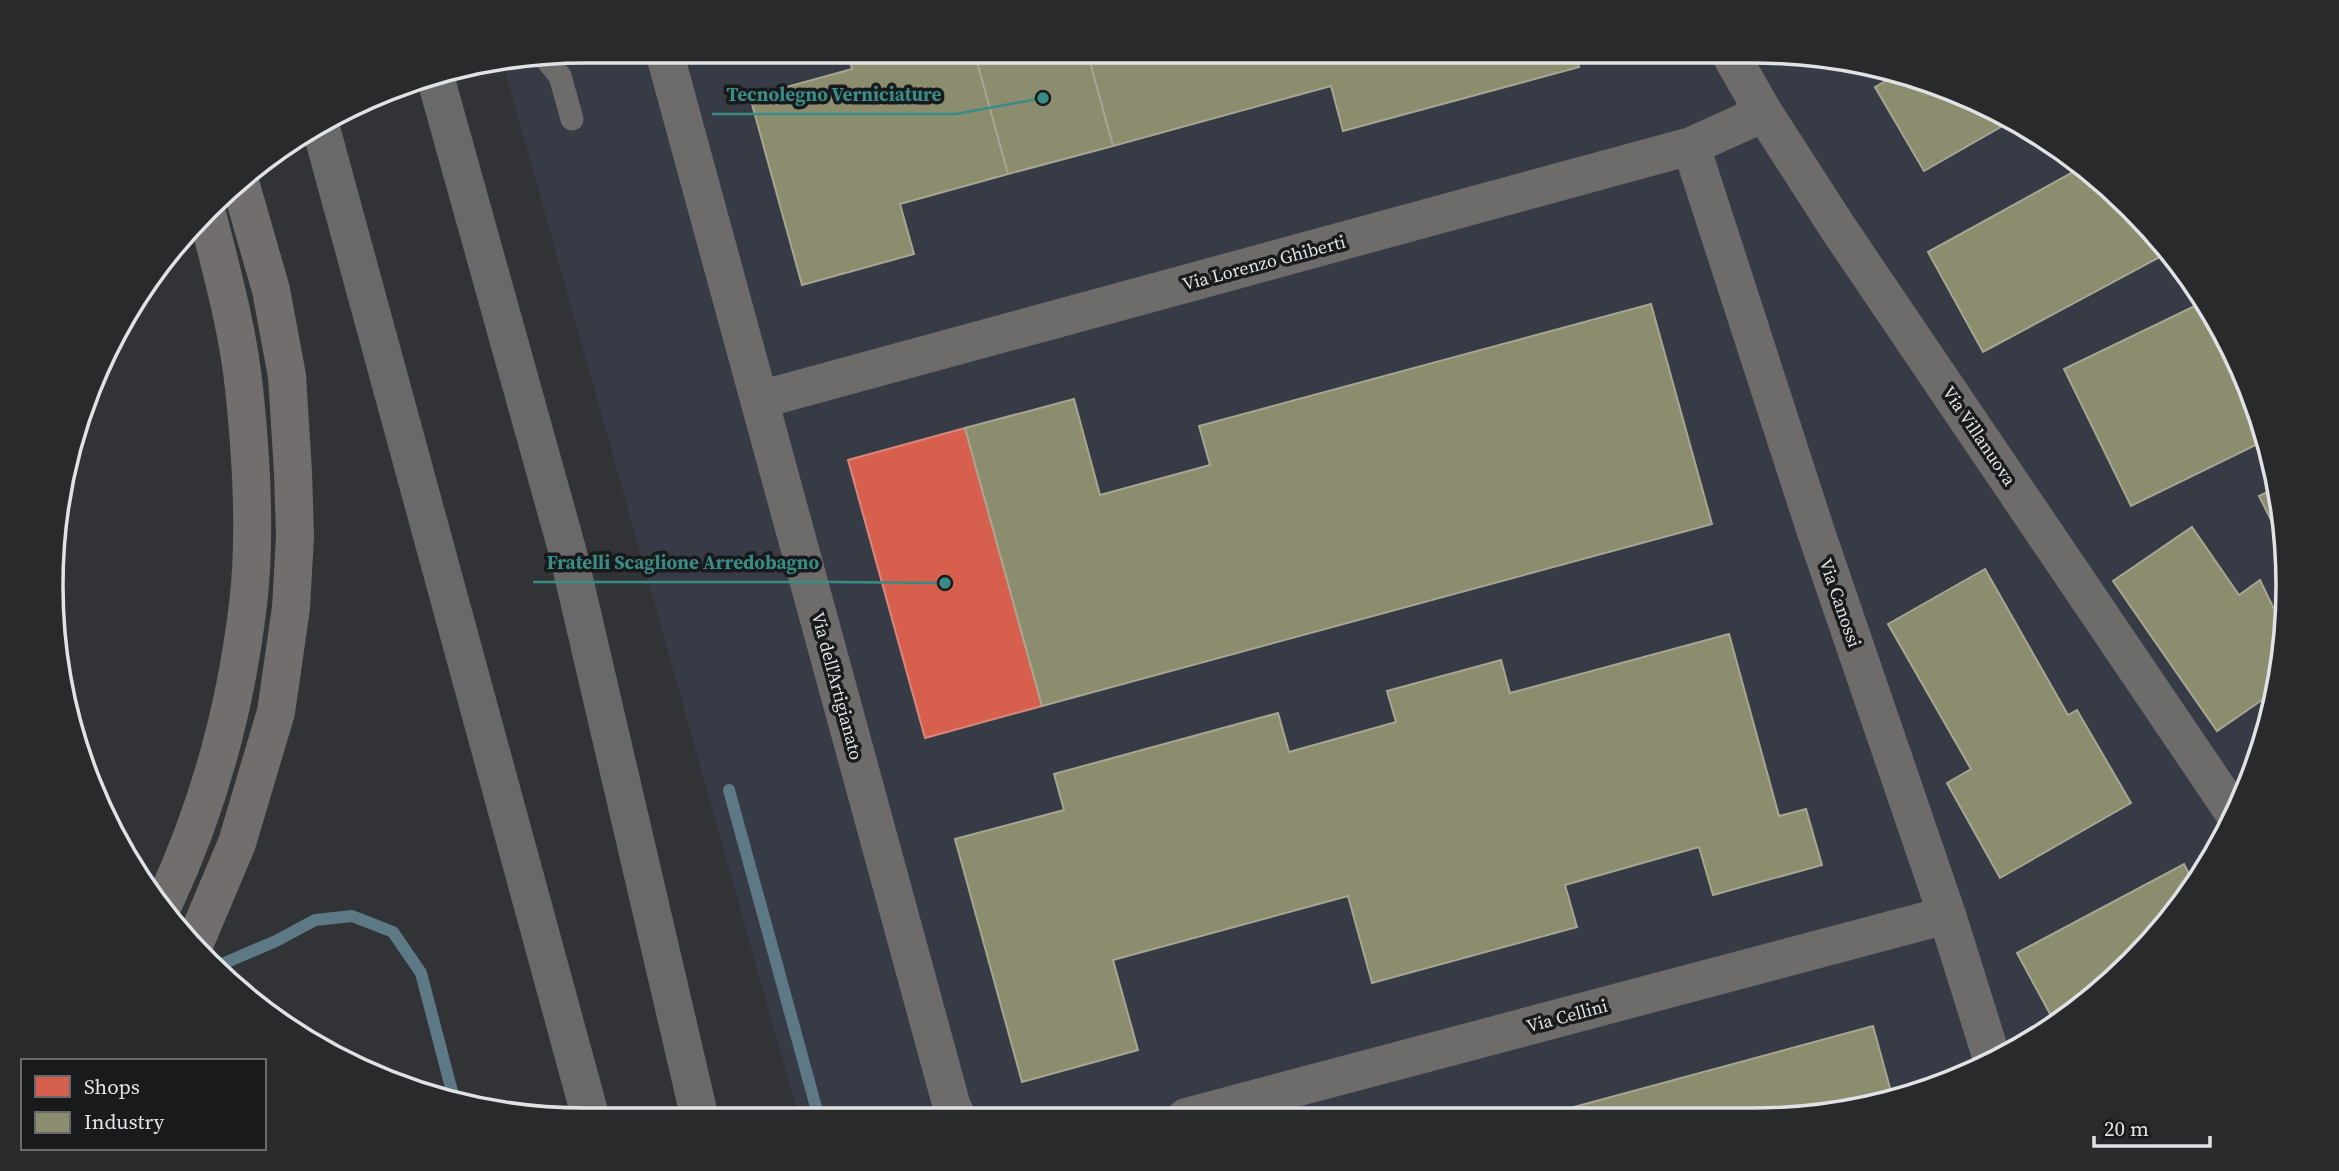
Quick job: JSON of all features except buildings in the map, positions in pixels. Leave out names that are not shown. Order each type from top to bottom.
[{"type":"highway","points":[[437,85],[568,553],[697,1108]]},
{"type":"highway","points":[[323,134],[587,1108]]},
{"type":"street","name":"Via dell'Artigianato","points":[[667,63],[953,1108]]},
{"type":"street","name":"Via Villanuova","points":[[1734,63],[1763,113],[1838,228],[2228,804]]},
{"type":"street","name":"Via Lorenzo Ghiberti","points":[[759,400],[1691,146],[1763,113]]},
{"type":"street","name":"Via Canossi","points":[[1691,146],[1816,532],[1947,915],[1990,1052]]},
{"type":"street","points":[[198,935],[237,844],[276,712],[291,608],[295,523],[286,376],[271,290],[243,192]]},
{"type":"street","points":[[166,898],[199,822],[234,697],[248,603],[251,535],[244,386],[230,305],[210,223]]},
{"type":"street","name":"Via Cellini","points":[[1220,1108],[1947,915]]},
{"type":"lane","points":[[550,64],[560,76],[572,118]]},
{"type":"shaded area","points":[[586,63],[1754,63],[1822,67],[1889,81],[1953,103],[1985,117],[2044,151],[2072,171],[2123,216],[2168,267],[2206,324],[2222,354],[2248,418],[2258,450],[2272,517],[2275,620],[2272,654],[2258,721],[2222,817],[2188,876],[2168,904],[2123,955],[2098,978],[2072,1000],[2015,1038],[1953,1068],[1889,1090],[1822,1104],[1788,1107],[796,1108],[504,69]]},
{"type":"waterway","points":[[729,790],[816,1108]]},
{"type":"waterway","points":[[225,963],[276,941],[315,920],[352,916],[393,932],[421,973],[452,1090]]},
{"type":"place","name":"Tecnolegno Verniciature","points":[[1043,98]]},
{"type":"place","name":"Fratelli Scaglione Arredobagno","points":[[945,583]]}]
